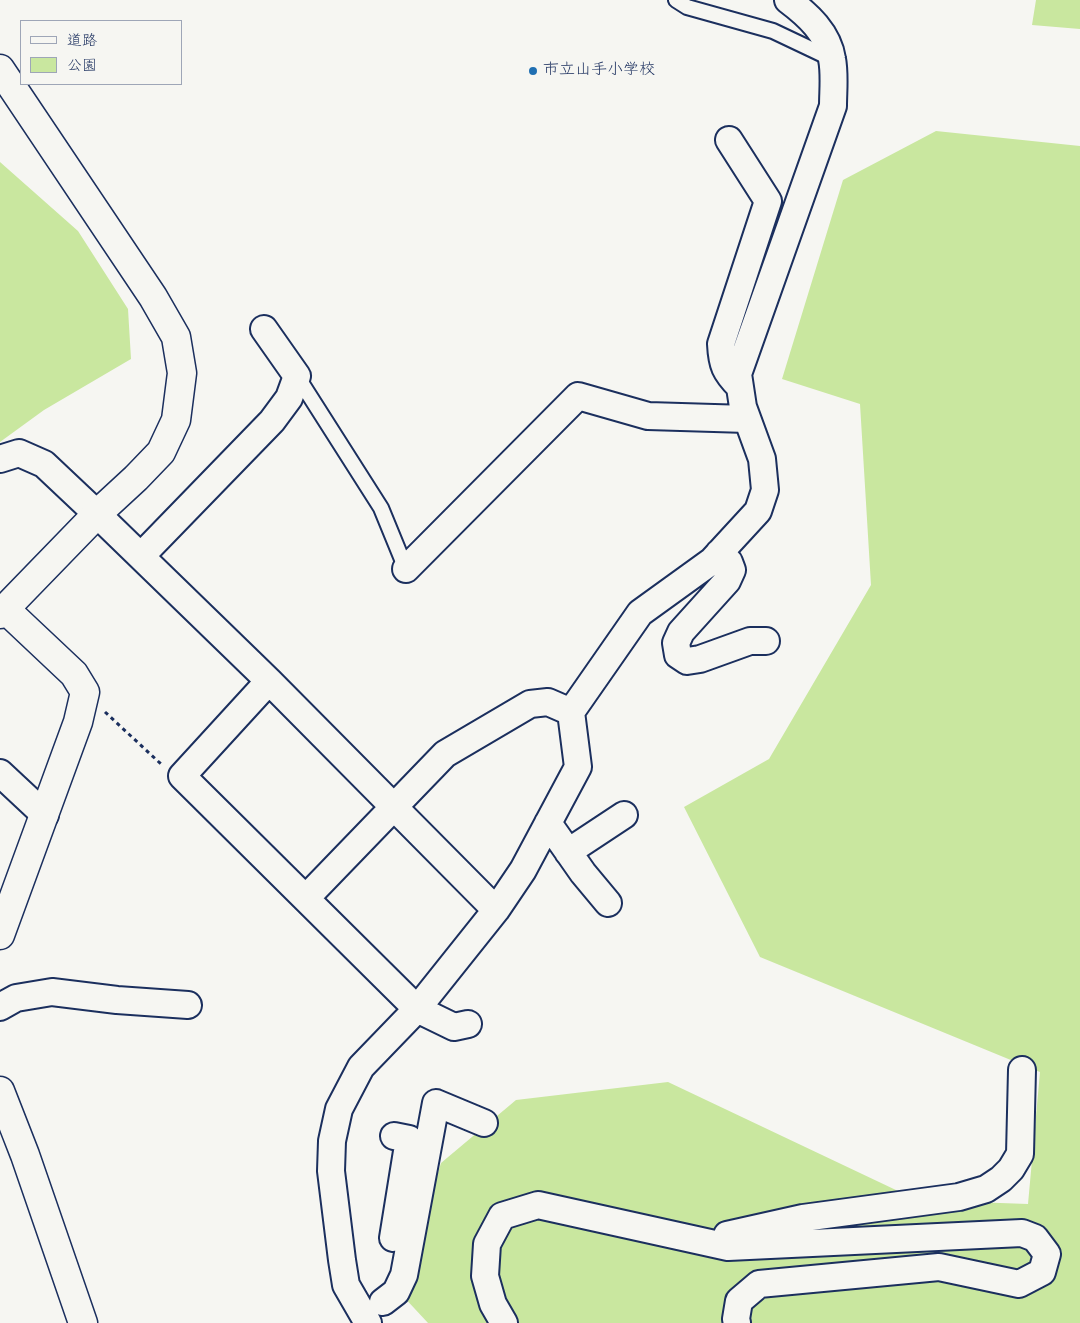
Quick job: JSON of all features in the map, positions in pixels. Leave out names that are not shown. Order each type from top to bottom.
[{"type":"street","points":[[371,1313],[346,1285],[342,1260],[331,1171],[332,1141],[340,1109],[361,1067],[418,1009],[496,910],[523,870],[578,767],[572,712],[640,613],[712,561],[758,511],[765,490],[762,458],[743,407],[738,374],[833,106],[832,59],[828,44],[818,27],[788,0]]},
{"type":"street","points":[[0,69],[153,297],[176,337],[182,372],[176,420],[161,452],[2,611],[74,674],[85,692],[78,722],[0,935]]},
{"type":"street","points":[[729,140],[768,201],[722,344],[722,362],[729,376],[740,387]]},
{"type":"street","points":[[141,556],[272,422],[289,398],[297,376],[264,328]]},
{"type":"street","points":[[406,569],[578,396],[648,416],[747,419]]},
{"type":"street","points":[[0,460],[19,453],[44,464],[269,681],[496,910]]},
{"type":"street","points":[[719,553],[729,562],[732,570],[727,581],[681,632],[676,643],[678,655],[687,661],[700,659],[750,641],[766,641]]},
{"type":"street","points":[[269,681],[182,776],[418,1009],[454,1027],[468,1024]]},
{"type":"street","points":[[306,898],[445,754],[530,704],[548,702],[572,712]]},
{"type":"street","points":[[0,773],[45,815]]},
{"type":"street","points":[[568,852],[624,814]]},
{"type":"street","points":[[548,823],[608,903]]},
{"type":"street","points":[[0,1007],[16,998],[52,992],[117,1000],[188,1005]]},
{"type":"street","points":[[699,1241],[804,1218],[959,1197],[986,1188],[1001,1179],[1011,1169],[1020,1154],[1022,1070]]},
{"type":"street","points":[[0,1091],[25,1155],[83,1323]]},
{"type":"street","points":[[371,1313],[396,1292],[404,1275],[436,1103],[484,1123]]},
{"type":"street","points":[[371,1313],[409,1139],[394,1136]]},
{"type":"street","points":[[504,1323],[493,1304],[485,1276],[488,1238],[502,1216],[538,1205],[728,1247],[1022,1233],[1035,1238],[1047,1254],[1042,1272],[1019,1284],[939,1267],[759,1284],[739,1300],[737,1323]]},
{"type":"lane","points":[[676,0],[687,7],[773,30],[832,59]]},
{"type":"lane","points":[[297,376],[381,508],[406,569]]},
{"type":"path","points":[[85,692],[158,762],[182,776]]},
{"type":"green space","points":[[1036,0],[1080,0],[1080,29],[1032,25]]},
{"type":"green space","points":[[936,131],[1080,146],[1080,1323],[428,1323],[401,1294],[441,1163],[516,1100],[668,1082],[917,1200],[1028,1204],[1040,1072],[760,957],[684,807],[769,759],[871,585],[860,404],[782,379],[843,180]]},
{"type":"green space","points":[[0,162],[78,231],[128,309],[131,359],[44,410],[0,442]]},
{"type":"place","name":"市立山手小学校","points":[[533,71]]}]
